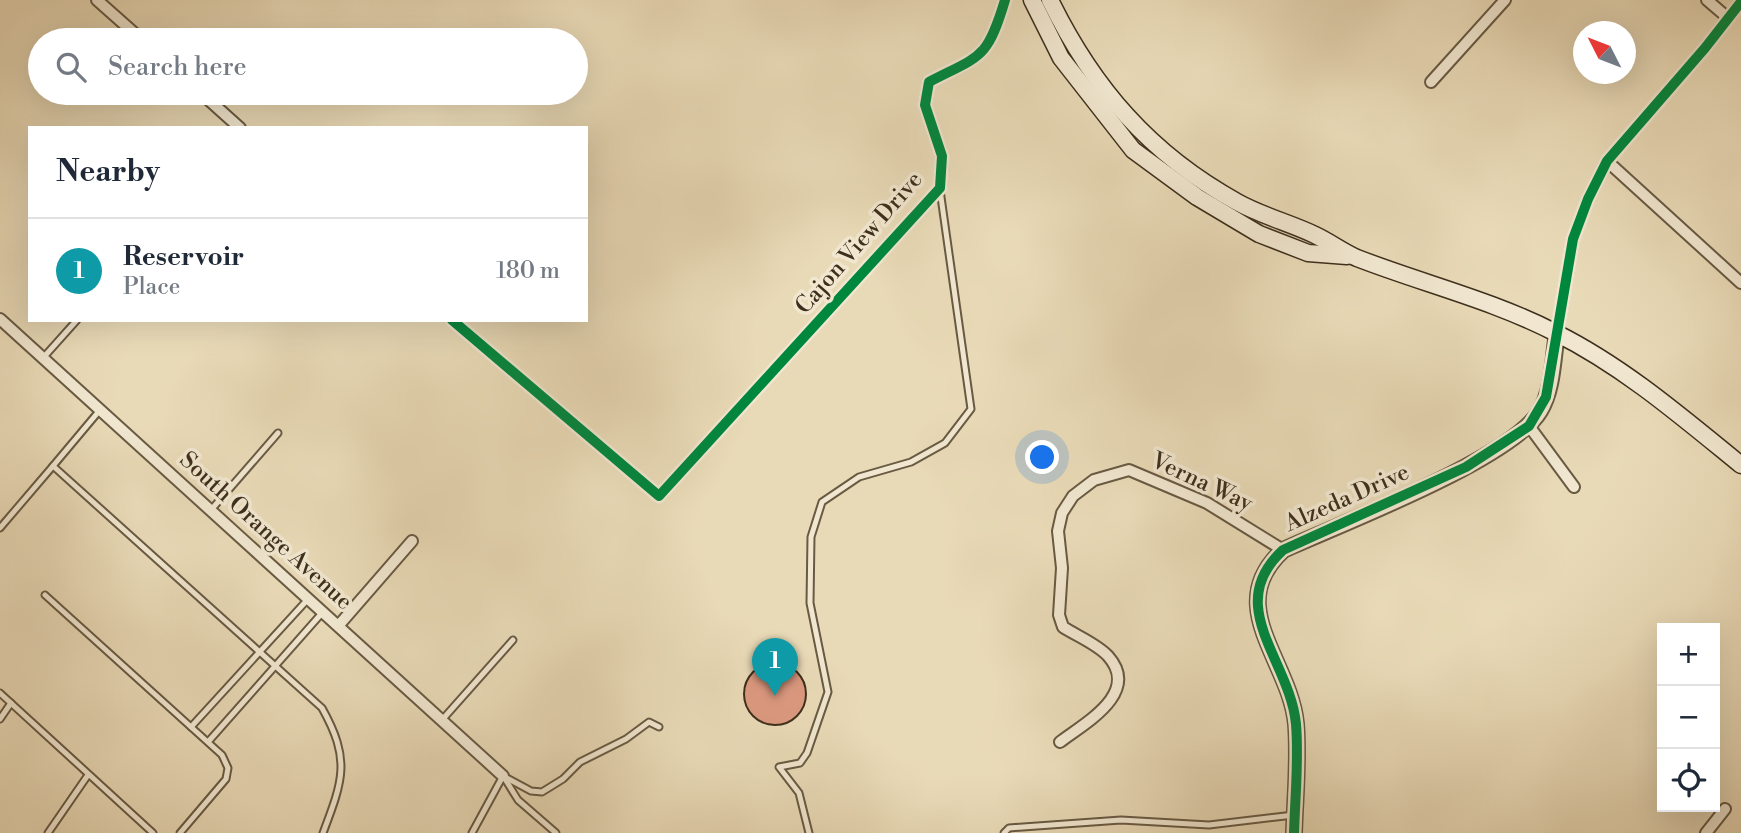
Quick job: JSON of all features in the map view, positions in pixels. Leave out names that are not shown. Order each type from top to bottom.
[{"type":"main road","points":[[1032,0],[1061,58],[1133,150],[1197,197],[1259,234],[1308,253],[1355,257]]},
{"type":"main road","points":[[1050,0],[1075,50],[1146,138],[1206,184],[1238,203],[1314,235],[1355,257],[1496,305],[1557,333],[1615,366],[1741,465]]},
{"type":"street","points":[[97,0],[128,28]]},
{"type":"street","name":"Cajon View Drive","points":[[454,322],[659,496],[940,188],[942,156],[925,105],[929,82],[965,66],[986,50],[1005,0]]},
{"type":"street","points":[[1431,82],[1505,0]]},
{"type":"street","points":[[1707,0],[1728,18]]},
{"type":"street","points":[[1557,333],[1573,239],[1607,160],[1741,2]]},
{"type":"street","points":[[214,105],[238,126]]},
{"type":"street","points":[[1607,160],[1741,283]]},
{"type":"street","name":"South Orange Avenue","points":[[0,319],[503,776]]},
{"type":"street","name":"Alzeda Drive","points":[[1294,833],[1294,713],[1289,689],[1255,606],[1262,575],[1283,550],[1466,467],[1529,426],[1546,397],[1557,333]]},
{"type":"street","points":[[1529,426],[1574,487]]},
{"type":"street","name":"Verna Way","points":[[1060,742],[1110,704],[1118,685],[1117,669],[1107,654],[1062,627],[1059,615],[1062,568],[1058,531],[1062,513],[1073,496],[1094,480],[1129,470],[1207,503],[1252,528],[1283,550]]},
{"type":"street","points":[[339,625],[412,541]]},
{"type":"street","points":[[1706,833],[1725,808]]},
{"type":"lane","points":[[810,833],[799,793],[779,767],[800,763],[807,753],[828,692],[810,603],[811,537],[822,502],[859,477],[911,462],[945,443],[971,409],[940,188]]},
{"type":"lane","points":[[43,358],[75,322]]},
{"type":"lane","points":[[0,528],[100,410]]},
{"type":"lane","points":[[211,510],[278,433]]},
{"type":"lane","points":[[53,466],[322,708],[335,731],[341,752],[341,786],[323,833]]},
{"type":"lane","points":[[45,595],[222,755],[228,768],[226,779],[180,833]]},
{"type":"lane","points":[[191,727],[309,598]]},
{"type":"lane","points":[[208,742],[324,611]]},
{"type":"lane","points":[[442,720],[513,640]]},
{"type":"lane","points":[[0,693],[153,833]]},
{"type":"lane","points":[[0,719],[11,703]]},
{"type":"lane","points":[[503,776],[531,791],[542,792],[563,779],[580,762],[626,739],[649,722],[659,727]]},
{"type":"lane","points":[[48,833],[88,775]]},
{"type":"lane","points":[[472,833],[503,776]]},
{"type":"lane","points":[[503,776],[518,800],[556,833]]},
{"type":"lane","points":[[1004,833],[1009,828],[1121,820],[1209,825],[1294,815]]},
{"type":"building","points":[[775,663],[797,672],[806,694],[797,716],[775,725],[753,716],[744,694],[753,672]]},
{"type":"cycle path","points":[[454,322],[659,496],[940,188],[942,156],[925,105],[929,82],[980,53],[993,34],[1005,0]]},
{"type":"cycle path","points":[[1294,833],[1296,724],[1291,700],[1264,634],[1259,613],[1258,592],[1266,571],[1283,550],[1466,467],[1529,426],[1546,397],[1573,239],[1588,199],[1607,161],[1705,48],[1741,2]]},
{"type":"place","name":"Reservoir","points":[[775,696]]}]
